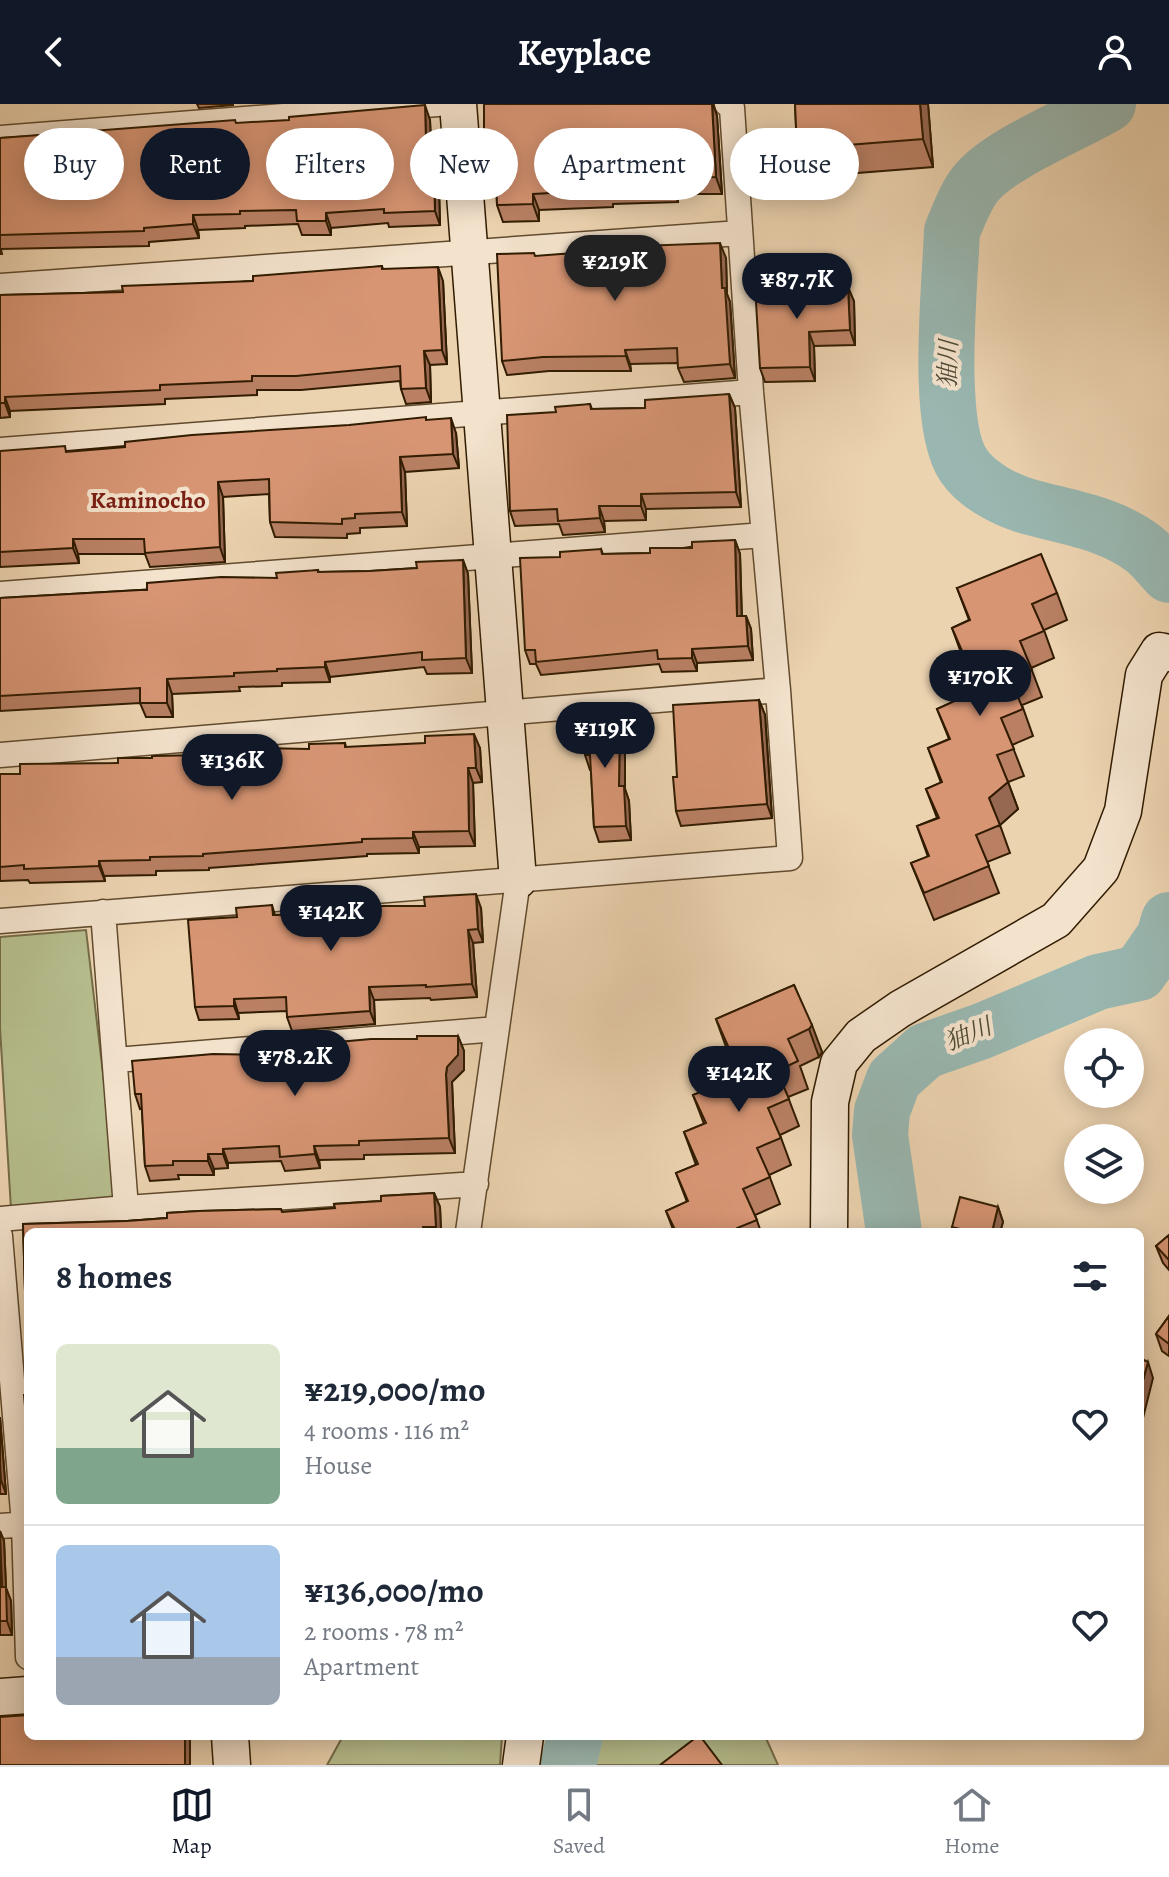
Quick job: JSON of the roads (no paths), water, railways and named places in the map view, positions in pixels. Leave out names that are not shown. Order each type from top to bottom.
[{"type":"street","points":[[0,138],[438,104]]},
{"type":"street","points":[[458,104],[518,880],[469,1228]]},
{"type":"street","points":[[0,921],[790,858],[751,392],[732,108],[727,104]]},
{"type":"street","points":[[0,286],[740,233]]},
{"type":"street","points":[[0,450],[751,392]]},
{"type":"street","points":[[0,594],[764,535]]},
{"type":"street","points":[[829,1228],[830,1102],[839,1063],[861,1036],[900,1009],[1056,920],[1101,869],[1123,811],[1144,675],[1164,652]]},
{"type":"street","points":[[0,755],[778,690]]},
{"type":"street","points":[[103,912],[126,1208]]},
{"type":"street","points":[[116,1060],[497,1029]]},
{"type":"street","points":[[0,1219],[476,1184]]},
{"type":"street","points":[[0,1236],[13,1378],[17,1524],[24,1609]]},
{"type":"street","points":[[0,1697],[24,1695]]},
{"type":"street","points":[[230,1740],[232,1765]]},
{"type":"street","points":[[521,1765],[524,1740]]},
{"type":"waterway","name":"㹨川","points":[[1108,104],[1004,160],[978,181],[966,198],[952,231],[946,353],[950,420],[955,446],[964,466],[985,486],[1021,504],[1089,522],[1117,533],[1144,549],[1169,575]]},
{"type":"waterway","name":"㹨川","points":[[893,1228],[880,1135],[882,1111],[894,1079],[925,1051],[982,1031],[1098,982],[1139,973],[1164,937],[1169,920]]},
{"type":"waterway","name":"㹨川","points":[[568,1765],[574,1740]]},
{"type":"district","name":"Kaminocho","points":[[148,500]]}]
